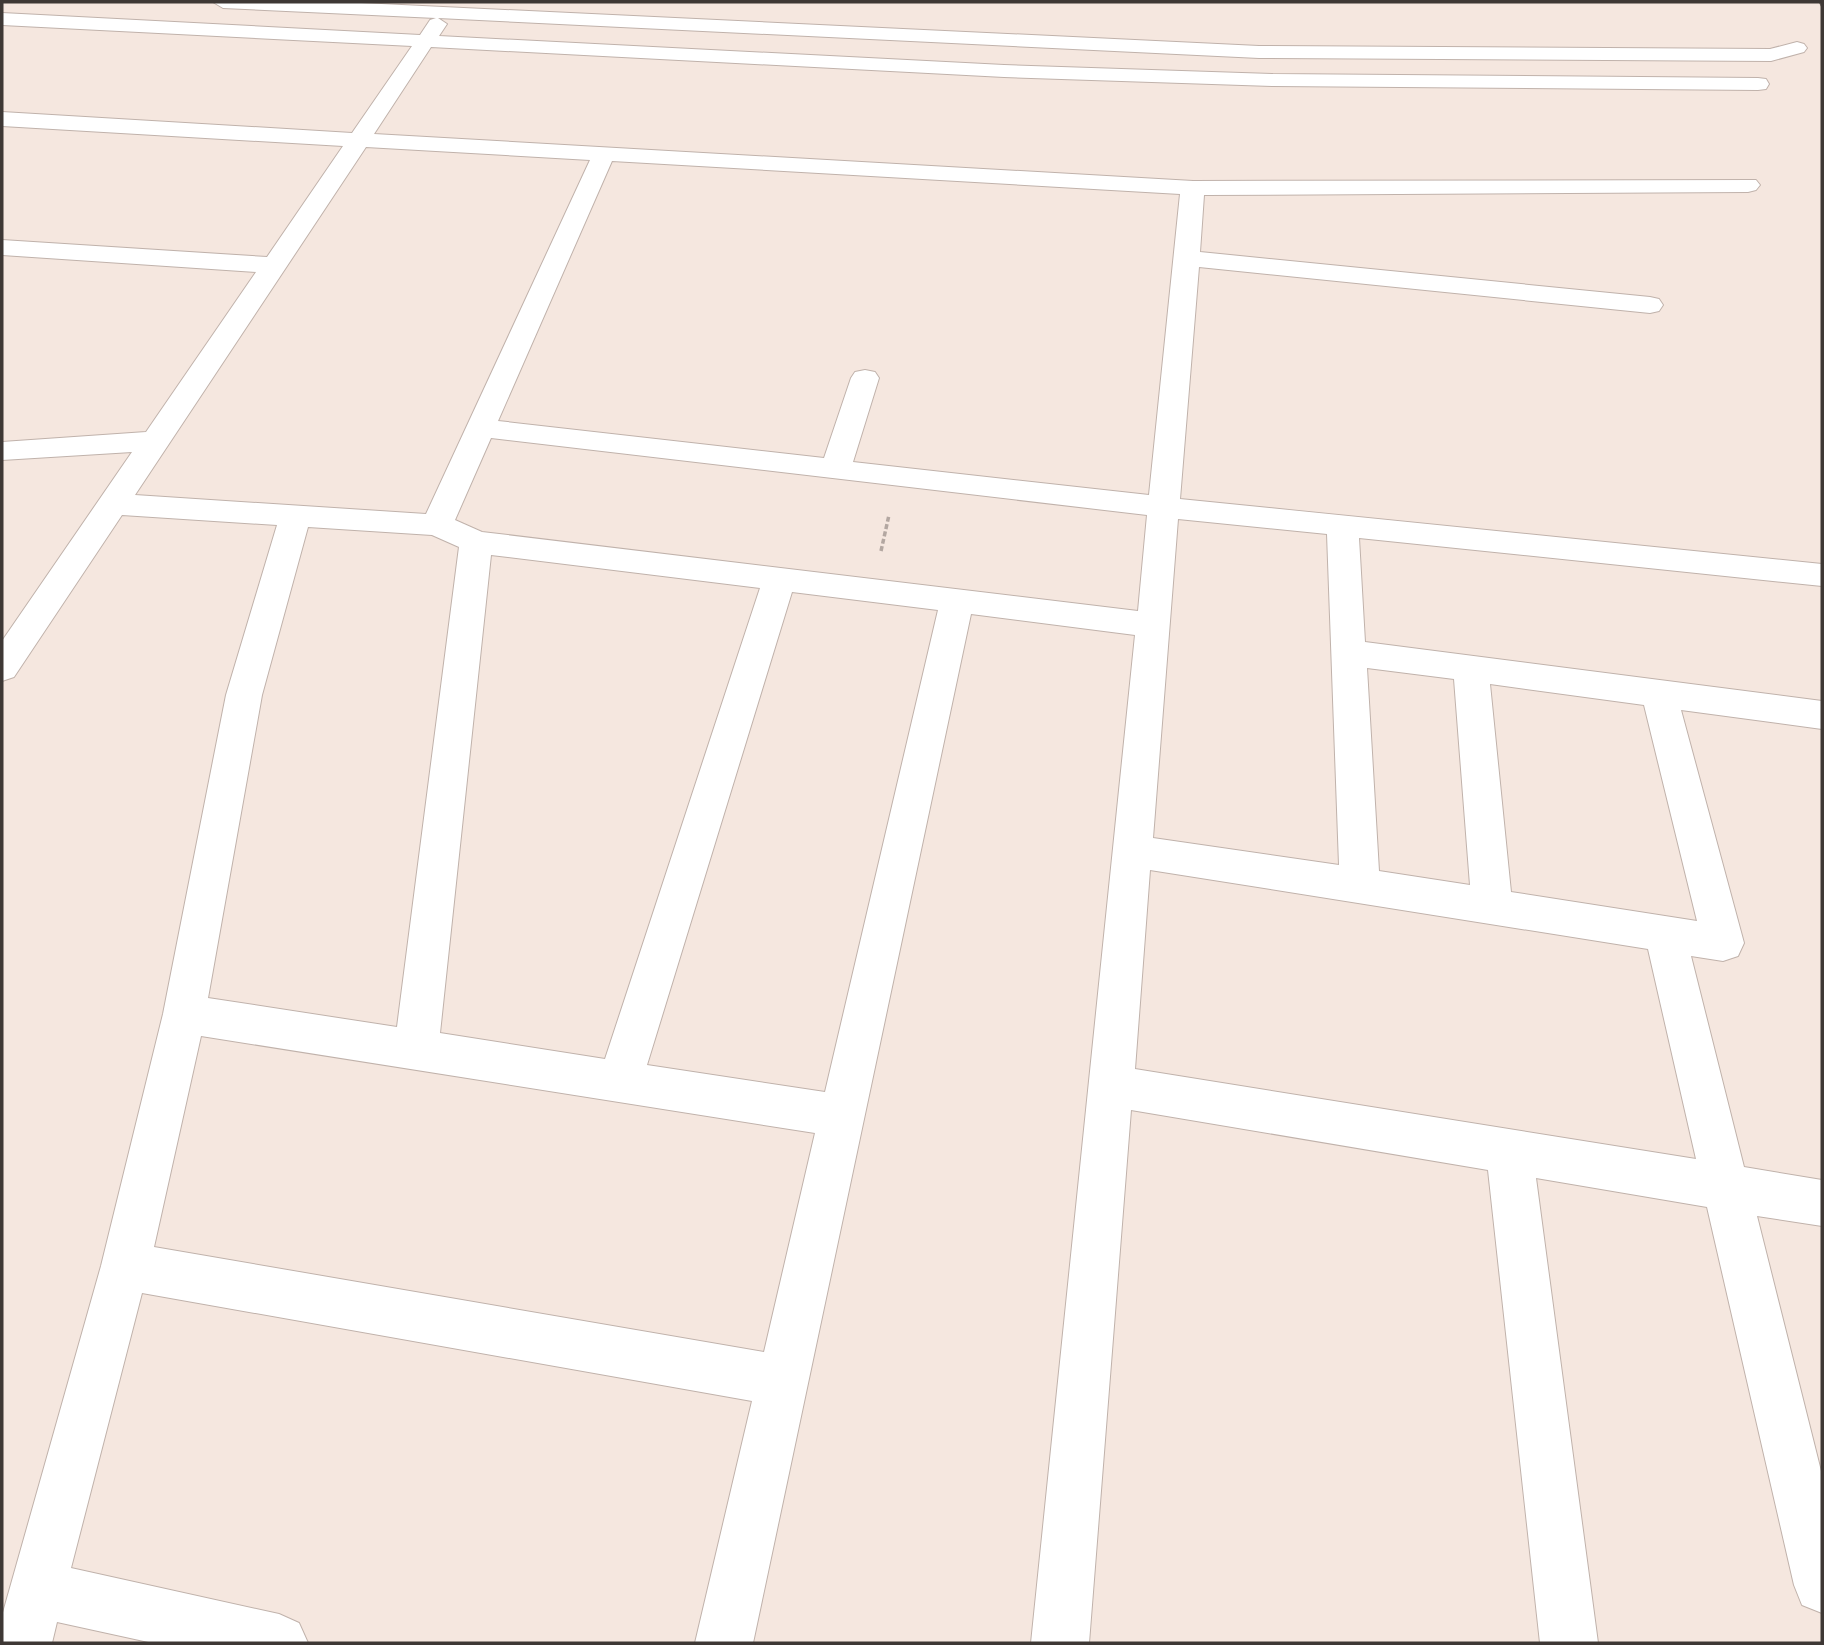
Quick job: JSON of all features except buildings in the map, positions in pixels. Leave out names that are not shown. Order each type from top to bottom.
[{"type":"street","points":[[223,2],[448,7],[1259,52],[1771,55],[1797,48],[1756,38],[1255,32],[893,20],[523,2]]},
{"type":"street","points":[[2,668],[448,7]]},
{"type":"street","points":[[2,19],[1004,71],[1273,80],[1758,84]]},
{"type":"street","points":[[2,119],[1193,188],[1748,185]]},
{"type":"street","points":[[437,525],[604,154]]},
{"type":"street","points":[[1060,1643],[1135,850],[1152,625],[1193,188]]},
{"type":"street","points":[[2,247],[274,265]]},
{"type":"street","points":[[1186,258],[1650,304]]},
{"type":"street","points":[[836,469],[865,378]]},
{"type":"street","points":[[480,428],[1820,580]]},
{"type":"street","points":[[2,451],[154,442]]},
{"type":"street","points":[[112,504],[437,525],[476,542],[1152,625]]},
{"type":"street","points":[[23,1643],[125,1266],[184,1014],[244,695],[295,516]]},
{"type":"street","points":[[1342,525],[1360,885]]},
{"type":"street","points":[[416,1050],[476,542]]},
{"type":"street","points":[[620,1082],[779,580]]},
{"type":"street","points":[[724,1643],[957,601]]},
{"type":"street","points":[[1350,653],[1822,715]]},
{"type":"street","points":[[1471,670],[1492,907]]},
{"type":"street","points":[[1135,850],[1723,943],[1659,694]]},
{"type":"street","points":[[1665,934],[1822,1585]]},
{"type":"street","points":[[184,1014],[842,1116]]},
{"type":"street","points":[[1111,1086],[1822,1203]]},
{"type":"street","points":[[1509,1151],[1569,1643]]},
{"type":"street","points":[[125,1266],[783,1381]]},
{"type":"street","points":[[38,1589],[279,1643]]},
{"type":"path","points":[[873,591],[897,476]]},
{"type":"railway","points":[[1820,2],[1822,6]]}]
